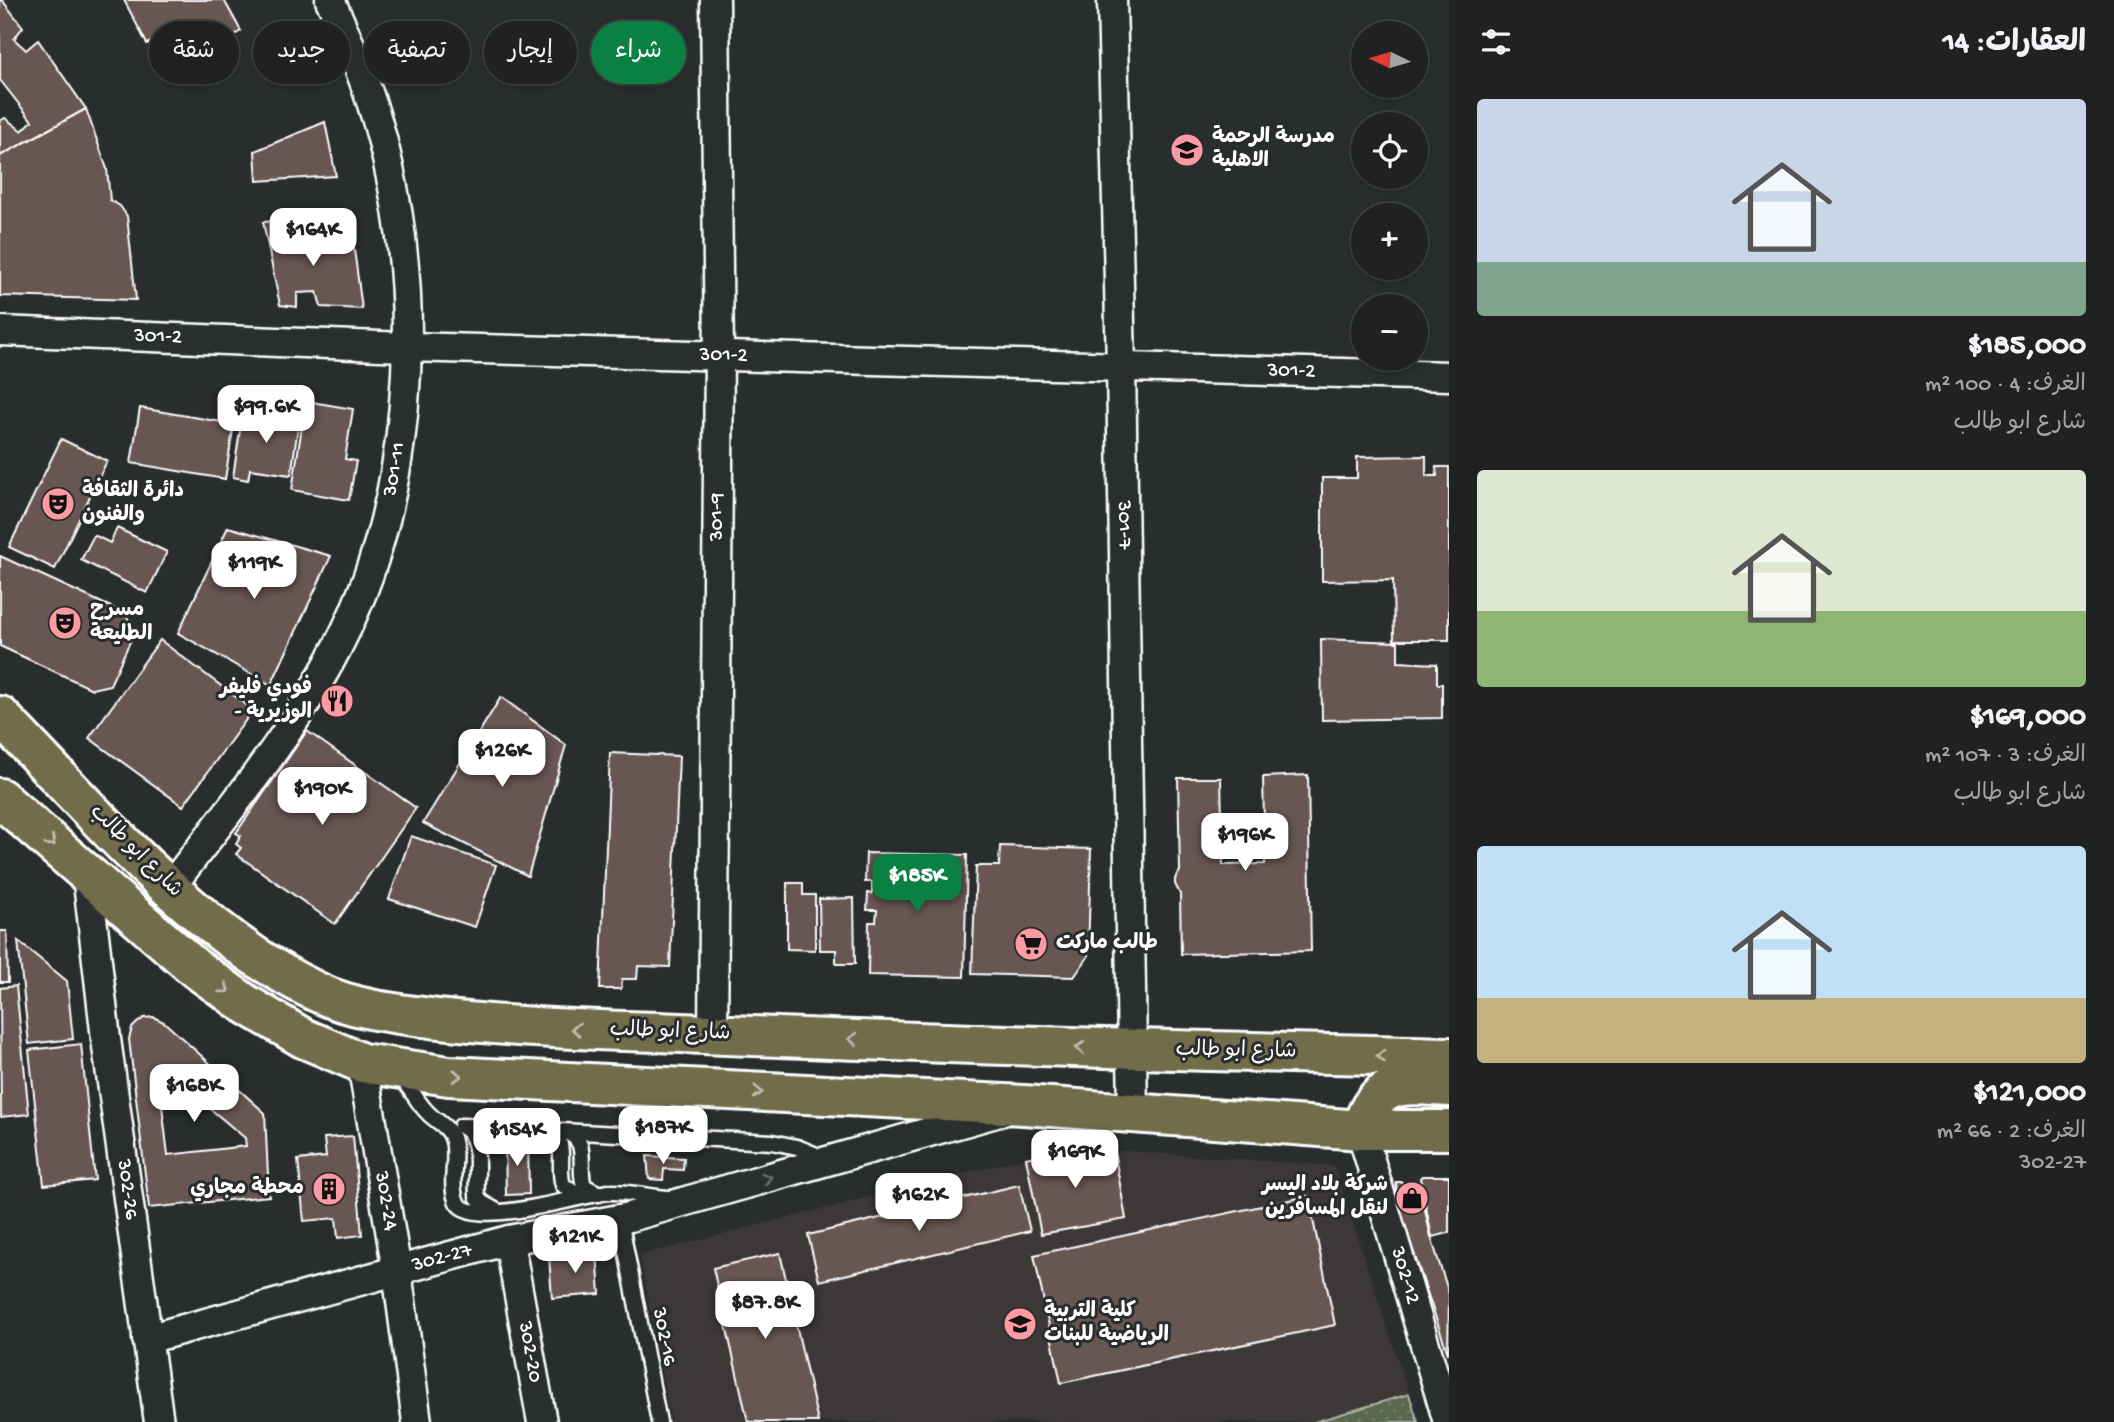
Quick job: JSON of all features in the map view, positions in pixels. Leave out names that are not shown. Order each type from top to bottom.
[{"type":"main road","name":"شارع ابو طالب","points":[[0,716],[16,740],[169,889],[258,959],[320,994],[384,1013],[479,1023],[713,1035],[1133,1050],[1449,1057]]},
{"type":"main road","name":"شارع ابو طالب","points":[[0,797],[195,968],[244,1003],[303,1038],[371,1064],[449,1076],[1024,1105],[1362,1130],[1449,1130]]},
{"type":"main road","points":[[1362,1130],[1372,1102],[1381,1092],[1396,1087],[1449,1087]]},
{"type":"street","name":"301-11","points":[[169,889],[289,730],[316,687],[340,642],[376,548],[389,498],[400,436],[406,347],[403,252],[387,158],[359,67],[330,0]]},
{"type":"street","name":"301-9","points":[[713,1035],[719,356],[715,0]]},
{"type":"street","name":"301-7","points":[[1112,0],[1121,365],[1133,1114]]},
{"type":"street","name":"301-2","points":[[0,331],[406,347],[1449,376]]},
{"type":"street","name":"302-26","points":[[87,874],[106,1039],[159,1422]]},
{"type":"street","name":"302-24","points":[[371,1064],[417,1422]]},
{"type":"street","name":"302-27","points":[[147,1339],[397,1271],[505,1226],[620,1219],[1024,1105]]},
{"type":"street","name":"302-12","points":[[1362,1130],[1448,1422]]},
{"type":"street","name":"302-20","points":[[505,1226],[542,1422]]},
{"type":"lane","points":[[371,1064],[401,1077],[427,1112],[449,1130],[454,1142],[455,1197],[463,1209],[505,1226],[597,1195]]},
{"type":"lane","points":[[442,1126],[772,1142],[797,1147],[829,1161]]},
{"type":"lane","points":[[464,1126],[472,1133],[475,1143],[477,1196],[505,1226]]},
{"type":"lane","points":[[540,1129],[558,1140],[561,1178],[565,1188],[578,1194],[619,1192],[659,1198],[701,1197]]},
{"type":"lane","points":[[561,1131],[579,1140],[582,1183],[586,1189],[597,1195]]},
{"type":"lane","name":"302-16","points":[[620,1219],[659,1422]]},
{"type":"shaded area","name":"كلية التربية الرياضية للبنات","points":[[1069,1147],[1334,1166],[1409,1394],[1314,1422],[671,1422],[640,1255]]},
{"type":"green space","points":[[1409,1394],[1418,1422],[1314,1422]]},
{"type":"building","points":[[0,0],[23,27],[14,39],[26,50],[38,40],[86,109],[0,156],[0,121],[5,118],[22,131],[32,121],[0,80]]},
{"type":"building","points":[[124,0],[224,0],[236,21],[149,21],[147,44]]},
{"type":"building","points":[[86,109],[107,169],[110,200],[120,206],[127,216],[136,300],[0,296],[0,156]]},
{"type":"building","points":[[325,122],[336,176],[257,181],[255,151]]},
{"type":"building","points":[[290,220],[292,241],[353,241],[362,309],[321,307],[317,292],[297,293],[297,307],[280,305],[263,222]]},
{"type":"building","points":[[306,401],[353,409],[345,459],[356,461],[349,500],[292,490]]},
{"type":"building","points":[[140,408],[234,424],[225,479],[131,463]]},
{"type":"building","points":[[243,411],[299,420],[291,475],[250,469],[248,480],[233,477]]},
{"type":"building","name":"دائرة الثقافة والفنون","points":[[61,439],[107,461],[55,569],[9,547]]},
{"type":"building","points":[[1426,456],[1426,476],[1437,476],[1436,467],[1449,467],[1449,640],[1394,640],[1393,580],[1322,581],[1322,478],[1357,478],[1357,457]]},
{"type":"building","points":[[228,527],[331,556],[271,685],[178,633]]},
{"type":"building","points":[[117,528],[167,552],[147,593],[81,560],[94,535],[110,543]]},
{"type":"building","name":"مسرح الطليعة","points":[[0,556],[126,614],[134,633],[110,685],[92,689],[0,646]]},
{"type":"building","points":[[1321,639],[1398,642],[1398,662],[1437,664],[1437,684],[1442,684],[1442,718],[1322,720]]},
{"type":"building","points":[[160,640],[253,710],[183,806],[89,738]]},
{"type":"building","points":[[501,697],[566,745],[528,876],[423,823]]},
{"type":"building","points":[[307,731],[416,808],[335,924],[236,854],[241,848],[236,844],[241,836],[236,833]]},
{"type":"building","points":[[610,753],[679,756],[670,967],[638,966],[637,979],[622,979],[621,989],[600,989]]},
{"type":"building","points":[[1308,775],[1311,951],[1181,954],[1180,894],[1175,884],[1180,871],[1178,778],[1221,778],[1223,865],[1265,864],[1263,777]]},
{"type":"building","points":[[411,836],[496,865],[475,927],[389,899]]},
{"type":"building","points":[[1000,846],[1091,849],[1088,957],[1074,977],[972,974],[976,866],[999,866]]},
{"type":"building","points":[[866,853],[967,855],[964,977],[868,975],[869,922],[876,922],[877,910],[867,910],[868,893],[872,894],[872,882],[865,882]]},
{"type":"building","points":[[787,883],[803,883],[803,895],[815,895],[815,950],[787,949]]},
{"type":"building","points":[[854,898],[855,964],[836,964],[836,950],[820,950],[819,899]]},
{"type":"building","points":[[0,931],[7,931],[8,982],[0,982]]},
{"type":"building","points":[[18,941],[67,981],[73,1039],[29,1044]]},
{"type":"building","points":[[16,986],[29,1114],[1,1117],[0,988]]},
{"type":"building","points":[[153,1017],[164,1022],[265,1113],[269,1196],[149,1208],[129,1039],[132,1028],[144,1018]],"holes":[[[157,1064],[245,1138],[246,1146],[168,1155]]]},
{"type":"building","points":[[81,1044],[95,1180],[44,1185],[29,1050]]},
{"type":"building","name":"محطة مجاري","points":[[353,1136],[362,1235],[338,1238],[336,1218],[304,1221],[298,1160],[326,1157],[324,1138]]},
{"type":"building","points":[[528,1141],[529,1194],[506,1195],[505,1142]]},
{"type":"building","points":[[1069,1147],[1071,1158],[1114,1150],[1126,1219],[1041,1234],[1026,1158]]},
{"type":"building","points":[[647,1156],[684,1158],[683,1170],[664,1169],[663,1180],[649,1179]]},
{"type":"building","points":[[1449,1176],[1449,1233],[1432,1237],[1420,1178]]},
{"type":"building","points":[[1396,1182],[1402,1182],[1403,1192],[1410,1191],[1409,1182],[1419,1182],[1431,1237],[1449,1294],[1448,1354],[1398,1206]]},
{"type":"building","points":[[1019,1185],[1030,1231],[819,1281],[808,1235]]},
{"type":"building","points":[[1308,1196],[1335,1325],[1061,1383],[1034,1255]]},
{"type":"building","points":[[597,1252],[600,1294],[552,1298],[549,1257]]},
{"type":"building","points":[[780,1253],[818,1422],[748,1422],[713,1268]]},
{"type":"place","name":"مدرسة الرحمة الاهلية","points":[[1187,150]]},
{"type":"place","name":"دائرة الثقافة والفنون","points":[[58,504]]},
{"type":"place","name":"مسرح الطليعة","points":[[65,623]]},
{"type":"place","name":"فودي فليفر - الوزيرية","points":[[337,701]]},
{"type":"place","name":"طالب ماركت","points":[[1031,944]]},
{"type":"place","name":"محطة مجاري","points":[[329,1189]]},
{"type":"place","name":"شركة بلاد اليسر لنقل المسافرين","points":[[1412,1198]]},
{"type":"place","name":"كلية التربية الرياضية للبنات","points":[[1020,1324]]}]
